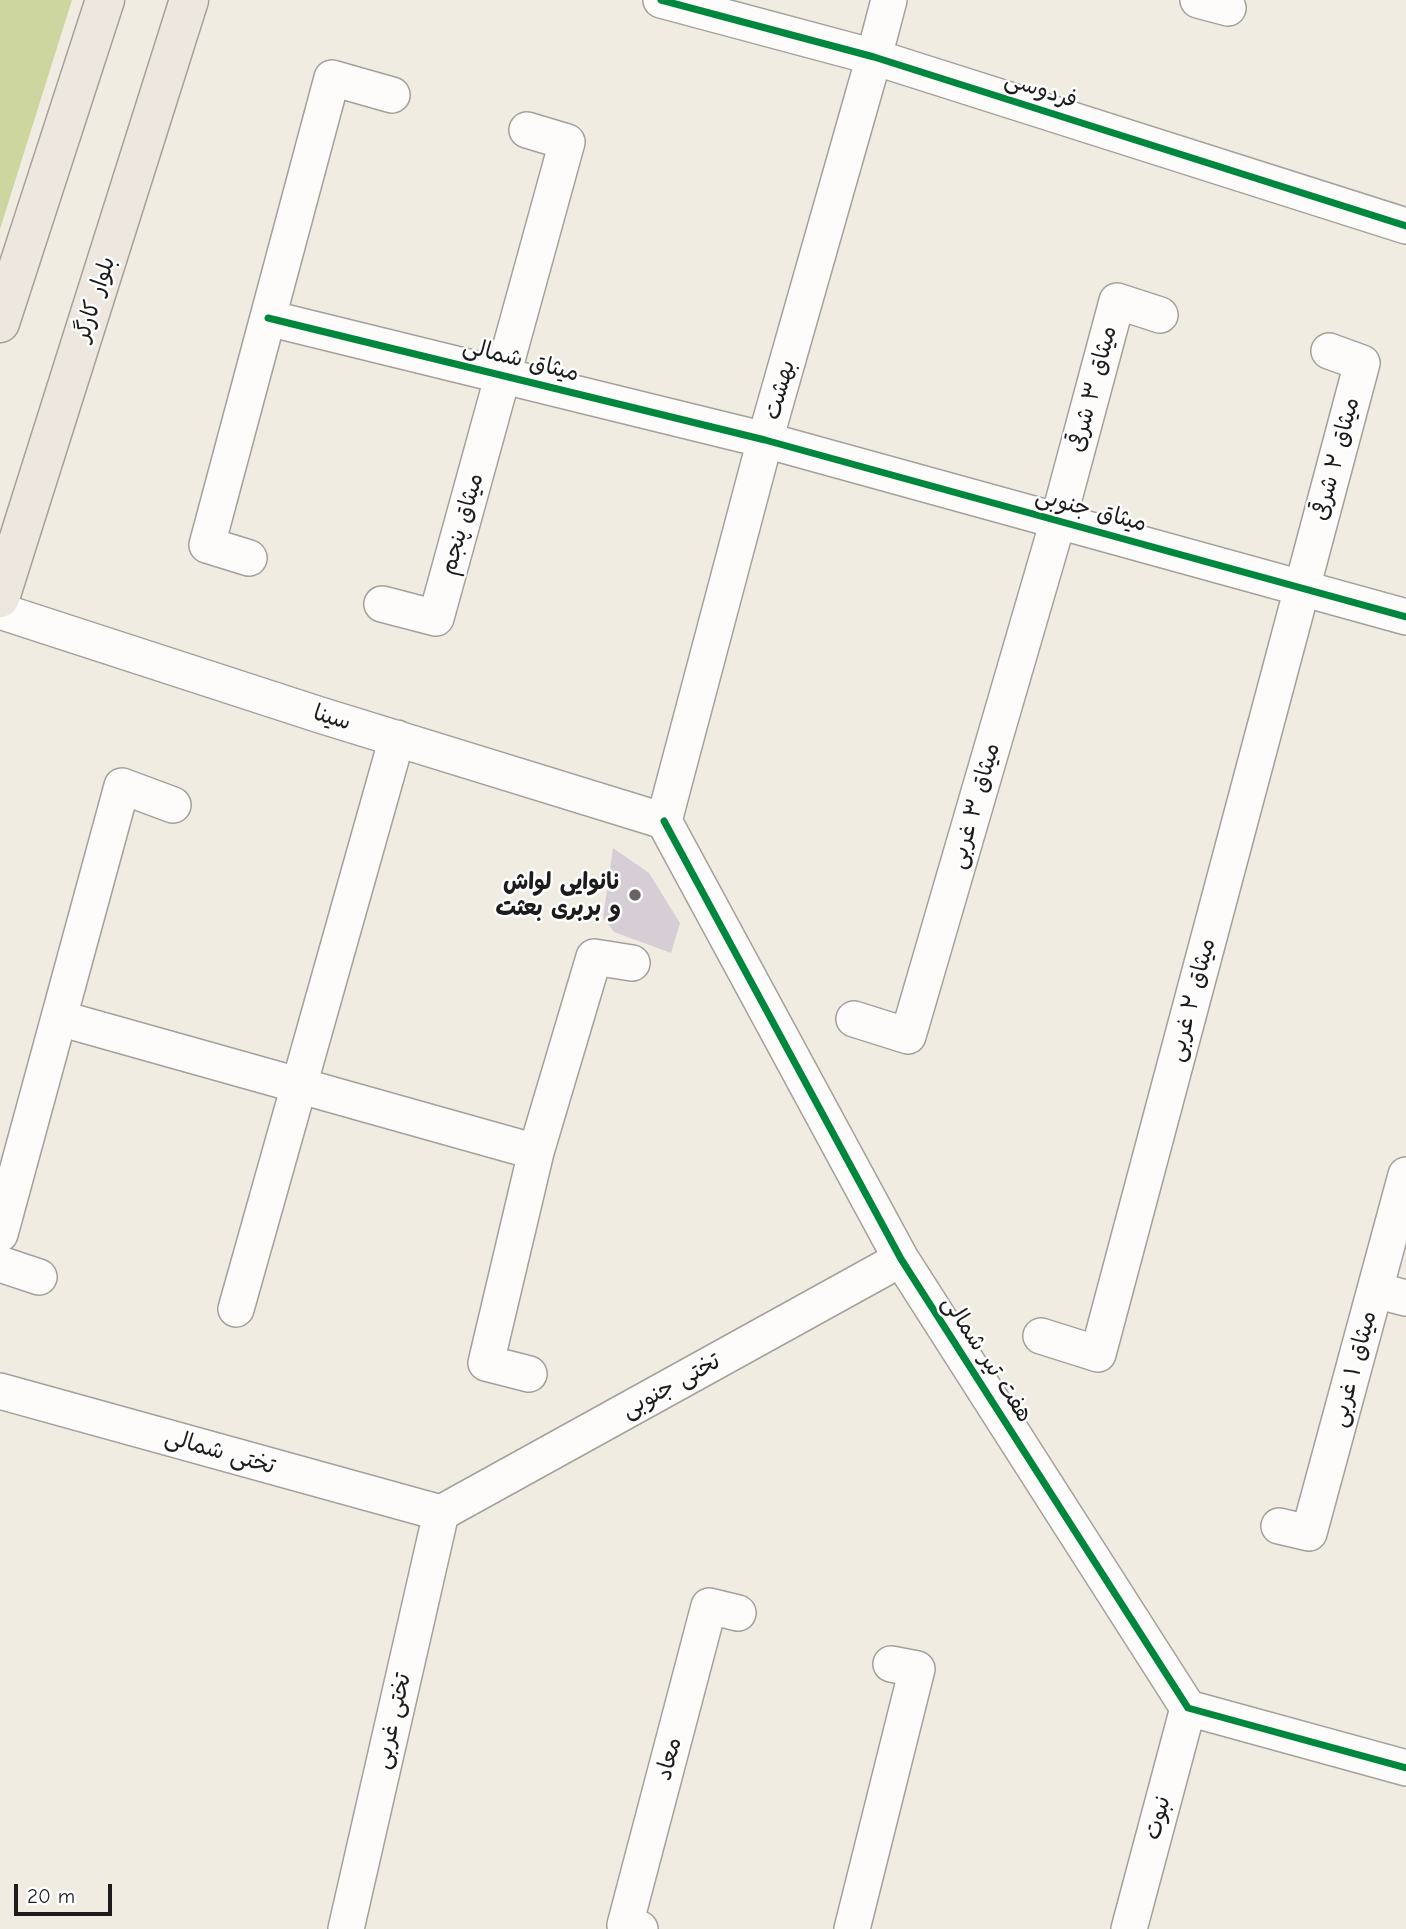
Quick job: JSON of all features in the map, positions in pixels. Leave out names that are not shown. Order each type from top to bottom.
[{"type":"main road","points":[[0,323],[105,0]]},
{"type":"main road","name":"بلوار کارگر","points":[[0,598],[190,0]]},
{"type":"street","name":"فردوسی","points":[[661,0],[874,57],[1406,226]]},
{"type":"street","name":"بهشت","points":[[664,821],[765,440],[889,0]]},
{"type":"street","points":[[249,558],[208,545],[332,78],[392,95]]},
{"type":"street","points":[[503,376],[567,142],[527,130]]},
{"type":"street","name":"میثاق ۳ شرقی","points":[[1058,521],[1117,301],[1160,315]]},
{"type":"street","name":"میثاق شمالی","points":[[268,318],[765,440]]},
{"type":"street","name":"میثاق ۲ شرقی","points":[[1302,589],[1362,363],[1329,351]]},
{"type":"street","name":"میثاق پنجم","points":[[382,604],[436,618],[503,376]]},
{"type":"street","name":"میثاق جنوبی","points":[[765,440],[1406,617]]},
{"type":"street","name":"میثاق ۳ غربی","points":[[854,1019],[908,1036],[1058,521]]},
{"type":"street","name":"میثاق ۲ غربی","points":[[1041,1336],[1098,1354],[1302,589]]},
{"type":"street","name":"سینا","points":[[0,611],[664,821]]},
{"type":"street","points":[[236,1309],[397,738]]},
{"type":"street","points":[[0,1234],[122,786],[173,804]]},
{"type":"street","name":"هفت تیر شمالی","points":[[664,821],[901,1259],[1188,1707]]},
{"type":"street","points":[[528,1374],[486,1363],[536,1152],[594,957],[632,963]]},
{"type":"street","points":[[59,1018],[536,1152]]},
{"type":"street","name":"میثاق ۱ غربی","points":[[1279,1526],[1309,1533],[1390,1294],[1406,1175]]},
{"type":"street","name":"تختی جنوبی","points":[[441,1513],[901,1259]]},
{"type":"street","points":[[0,1264],[39,1278]]},
{"type":"street","name":"تختی شمالی","points":[[0,1391],[441,1513]]},
{"type":"street","name":"تختی غربی","points":[[346,1929],[441,1513]]},
{"type":"street","name":"معاد","points":[[630,1928],[709,1606],[738,1613]]},
{"type":"street","points":[[852,1929],[917,1669],[891,1664]]},
{"type":"street","points":[[1188,1707],[1406,1768]]},
{"type":"street","name":"نبوت","points":[[1129,1929],[1188,1707]]},
{"type":"green space","points":[[0,0],[72,0],[0,229]]},
{"type":"building","name":"نانوایی لواش و بربری بعثت","points":[[613,848],[649,873],[680,923],[671,953],[614,932],[603,918]]},
{"type":"cycle path","points":[[661,0],[874,57],[1406,226]]},
{"type":"cycle path","points":[[268,318],[765,440],[1406,617]]},
{"type":"cycle path","points":[[664,821],[901,1259],[1188,1708],[1406,1768]]},
{"type":"place","name":"نانوایی لواش و بربری بعثت","points":[[635,895]]}]
